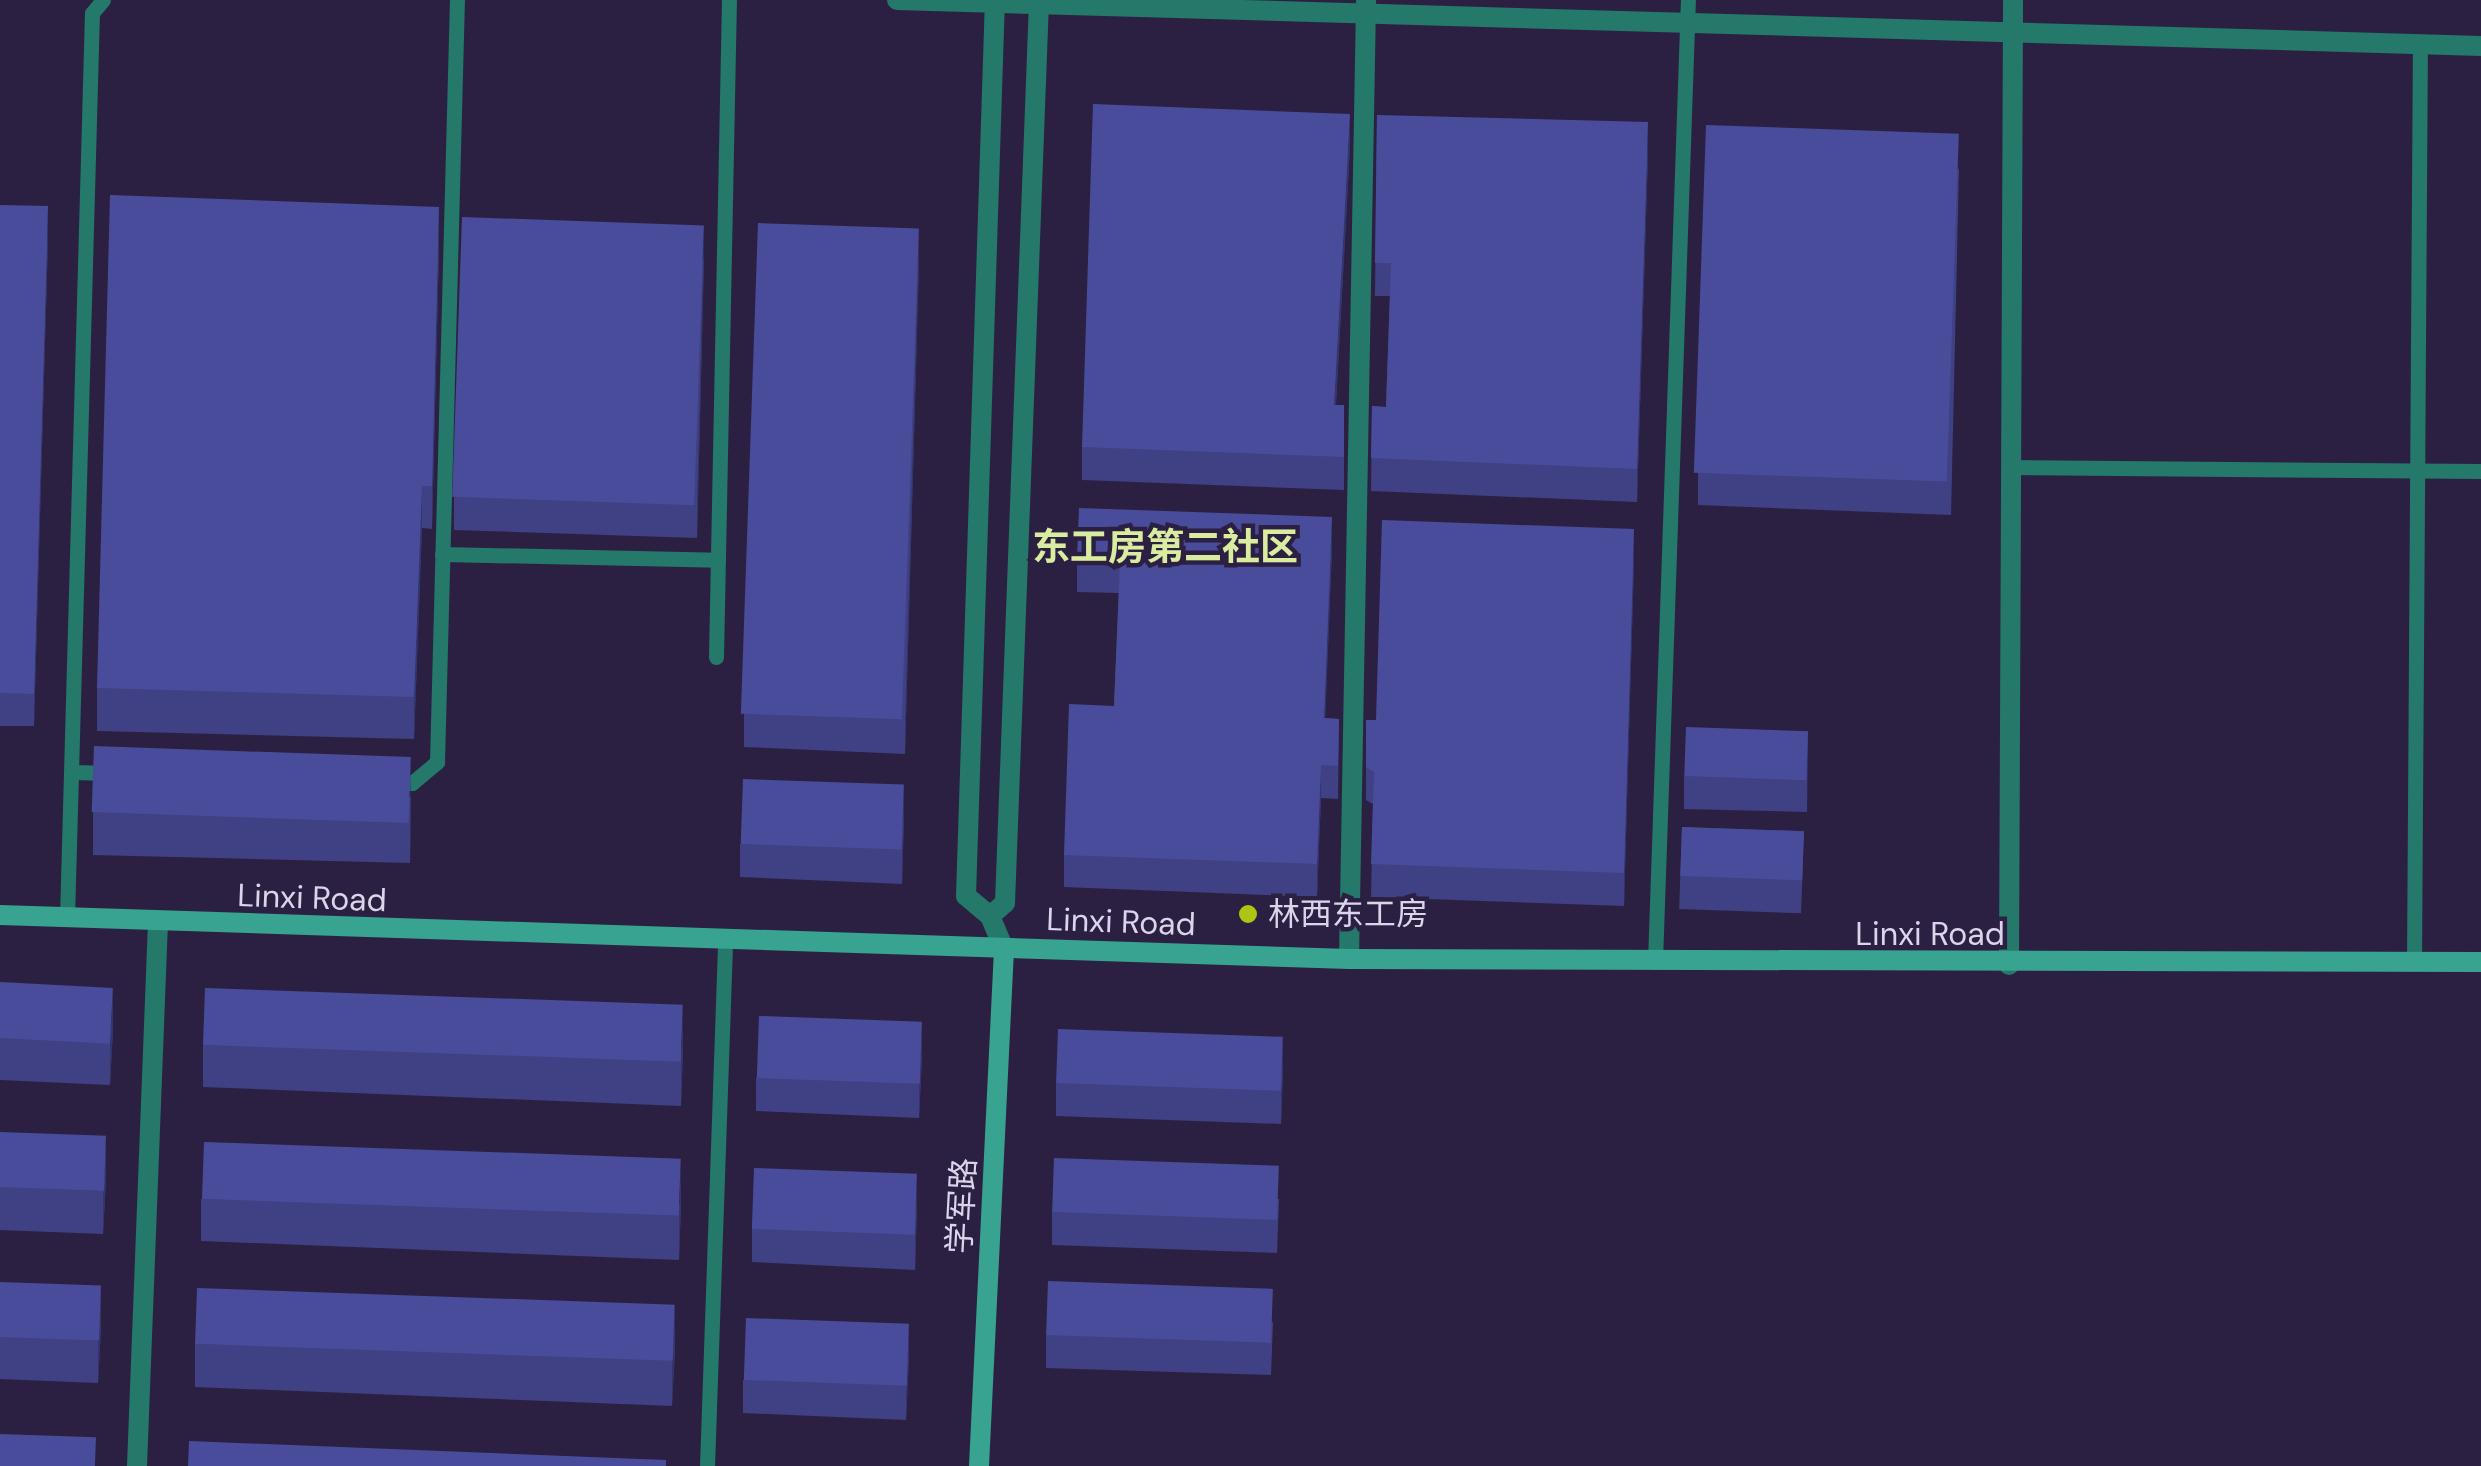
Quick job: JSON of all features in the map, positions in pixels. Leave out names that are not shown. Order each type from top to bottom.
[{"type":"main road","name":"Linxi Road","points":[[0,915],[726,945],[1349,959],[2009,965],[2481,962]]},
{"type":"main road","name":"学军路","points":[[979,1466],[1004,949]]},
{"type":"street","points":[[897,0],[1366,7],[1688,23],[2481,46]]},
{"type":"street","points":[[2009,965],[2013,0]]},
{"type":"street","points":[[995,1],[966,896],[990,916],[1004,949]]},
{"type":"street","points":[[990,916],[1005,903],[1039,2]]},
{"type":"street","points":[[1349,959],[1366,7]]},
{"type":"street","points":[[137,1466],[158,922]]},
{"type":"lane","points":[[68,918],[92,13],[104,0]]},
{"type":"lane","points":[[374,782],[412,783],[437,762],[456,0]]},
{"type":"lane","points":[[716,656],[729,0]]},
{"type":"lane","points":[[1655,962],[1688,0]]},
{"type":"lane","points":[[2414,963],[2420,44]]},
{"type":"lane","points":[[2010,467],[2481,471]]},
{"type":"lane","points":[[442,554],[718,560]]},
{"type":"lane","points":[[72,772],[128,774]]},
{"type":"lane","points":[[706,1466],[726,945]]},
{"type":"building","points":[[1093,104],[1350,114],[1334,405],[1344,405],[1344,457],[1082,447]]},
{"type":"building","points":[[1377,115],[1648,122],[1637,469],[1371,458],[1372,406],[1386,407],[1391,263],[1375,263]]},
{"type":"building","points":[[1706,125],[1959,134],[1947,482],[1694,473]]},
{"type":"building","points":[[110,195],[439,207],[432,486],[422,486],[414,697],[97,688]]},
{"type":"building","points":[[0,205],[48,206],[34,694],[0,693]]},
{"type":"building","points":[[462,217],[704,225],[694,505],[452,497]]},
{"type":"building","points":[[758,223],[919,229],[902,719],[741,714]]},
{"type":"building","points":[[1079,508],[1332,517],[1324,718],[1339,719],[1338,766],[1321,765],[1317,864],[1064,855],[1069,704],[1114,706],[1120,560],[1077,559]]},
{"type":"building","points":[[1382,520],[1634,529],[1624,873],[1371,864],[1374,772],[1366,767],[1366,720],[1376,720]]},
{"type":"building","points":[[1686,727],[1808,731],[1806,780],[1684,776]]},
{"type":"building","points":[[94,746],[411,757],[409,823],[92,812]]},
{"type":"building","points":[[743,779],[904,785],[902,850],[741,844]]},
{"type":"building","points":[[1682,827],[1804,831],[1802,880],[1680,876]]},
{"type":"building","points":[[0,982],[113,988],[110,1044],[0,1038]]},
{"type":"building","points":[[205,988],[683,1005],[681,1062],[203,1045]]},
{"type":"building","points":[[759,1016],[922,1022],[920,1084],[757,1078]]},
{"type":"building","points":[[1058,1029],[1283,1037],[1281,1091],[1056,1083]]},
{"type":"building","points":[[0,1132],[106,1136],[104,1191],[0,1187]]},
{"type":"building","points":[[204,1142],[681,1159],[679,1216],[202,1199]]},
{"type":"building","points":[[1054,1158],[1279,1166],[1277,1220],[1052,1212]]},
{"type":"building","points":[[754,1168],[917,1174],[915,1235],[752,1229]]},
{"type":"building","points":[[1048,1281],[1273,1289],[1271,1343],[1046,1335]]},
{"type":"building","points":[[0,1282],[101,1286],[99,1340],[0,1337]]},
{"type":"building","points":[[197,1288],[675,1305],[673,1361],[195,1344]]},
{"type":"building","points":[[746,1318],[909,1324],[907,1386],[744,1380]]},
{"type":"building","points":[[0,1434],[96,1437],[95,1466],[0,1466]]},
{"type":"building","points":[[189,1441],[666,1460],[666,1466],[188,1466]]},
{"type":"place","name":"林西东工房","points":[[1248,914]]},
{"type":"district","name":"东工房第二社区","points":[[1165,548]]}]
